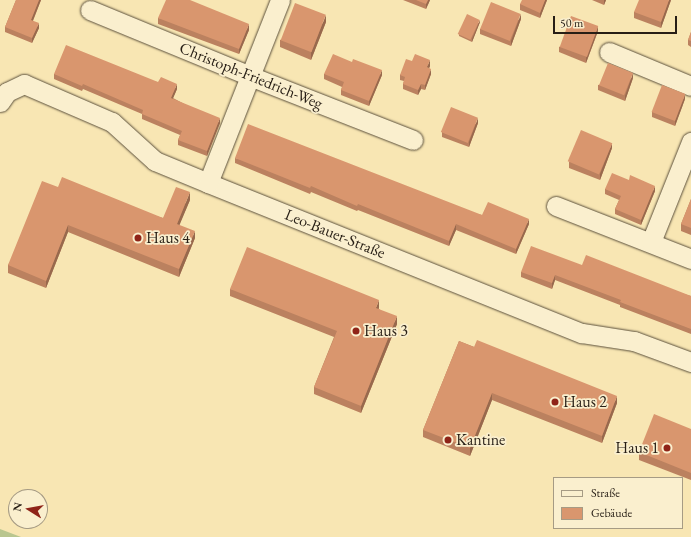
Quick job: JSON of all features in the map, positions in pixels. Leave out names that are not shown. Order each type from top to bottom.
[{"type":"street","points":[[208,183],[280,0]]},
{"type":"street","name":"Christoph-Friedrich-Weg","points":[[90,10],[250,76],[413,140]]},
{"type":"street","points":[[609,52],[691,86]]},
{"type":"street","name":"Leo-Bauer-Straße","points":[[0,102],[7,92],[24,84],[112,122],[156,160],[208,183],[582,332],[634,341],[691,362]]},
{"type":"street","points":[[651,242],[691,142]]},
{"type":"street","points":[[556,206],[651,242],[691,259]]},
{"type":"green space","points":[[0,529],[21,537],[0,537]]},
{"type":"building","points":[[16,0],[39,0],[31,20],[39,23],[32,38],[5,27]]},
{"type":"building","points":[[166,0],[190,0],[249,24],[239,49],[158,18]]},
{"type":"building","points":[[416,0],[428,0],[426,4]]},
{"type":"building","points":[[522,0],[545,0],[540,13],[520,4]]},
{"type":"building","points":[[639,0],[669,0],[661,22],[634,12]]},
{"type":"building","points":[[491,2],[521,14],[510,41],[480,29]]},
{"type":"building","points":[[295,3],[326,15],[311,52],[281,40]]},
{"type":"building","points":[[467,14],[480,20],[470,40],[458,34]]},
{"type":"building","points":[[571,16],[598,26],[587,57],[560,47]]},
{"type":"building","points":[[691,32],[691,41],[688,40]]},
{"type":"building","points":[[66,45],[158,82],[161,77],[177,84],[171,98],[220,118],[207,151],[178,140],[182,131],[142,114],[143,110],[83,84],[82,86],[54,74]]},
{"type":"building","points":[[333,54],[352,62],[353,59],[382,70],[369,101],[341,90],[344,82],[324,74]]},
{"type":"building","points":[[415,54],[430,60],[427,67],[431,69],[425,85],[421,84],[418,90],[403,84],[405,77],[400,75],[406,59],[412,61]]},
{"type":"building","points":[[608,63],[633,73],[624,95],[599,85]]},
{"type":"building","points":[[662,85],[685,94],[675,121],[652,112]]},
{"type":"building","points":[[451,107],[478,118],[468,143],[441,132]]},
{"type":"building","points":[[248,124],[482,215],[488,202],[529,219],[516,249],[456,224],[449,241],[358,204],[357,206],[311,186],[310,188],[235,158]]},
{"type":"building","points":[[581,130],[612,143],[599,175],[568,161]]},
{"type":"building","points":[[612,173],[629,180],[630,175],[655,186],[641,220],[615,209],[621,196],[605,189]]},
{"type":"building","name":"Haus 4","points":[[62,177],[163,218],[176,187],[190,192],[177,224],[195,231],[179,269],[68,225],[46,281],[8,265],[42,181],[58,187]]},
{"type":"building","points":[[691,199],[691,228],[681,224]]},
{"type":"building","points":[[531,246],[582,265],[586,255],[691,296],[691,329],[555,275],[552,283],[521,272]]},
{"type":"building","name":"Haus 3","points":[[247,247],[379,300],[376,308],[397,316],[361,406],[314,387],[337,331],[230,289]]},
{"type":"building","name":"Haus 2","points":[[477,340],[617,396],[602,436],[492,393],[470,448],[423,430],[459,341],[474,347]]},
{"type":"building","name":"Haus 1","points":[[654,414],[691,429],[691,473],[639,452]]},
{"type":"place","name":"Haus 4","points":[[138,238]]},
{"type":"place","name":"Haus 3","points":[[356,331]]},
{"type":"place","name":"Haus 2","points":[[555,402]]},
{"type":"place","name":"Kantine","points":[[448,440]]},
{"type":"place","name":"Haus 1","points":[[667,448]]}]
